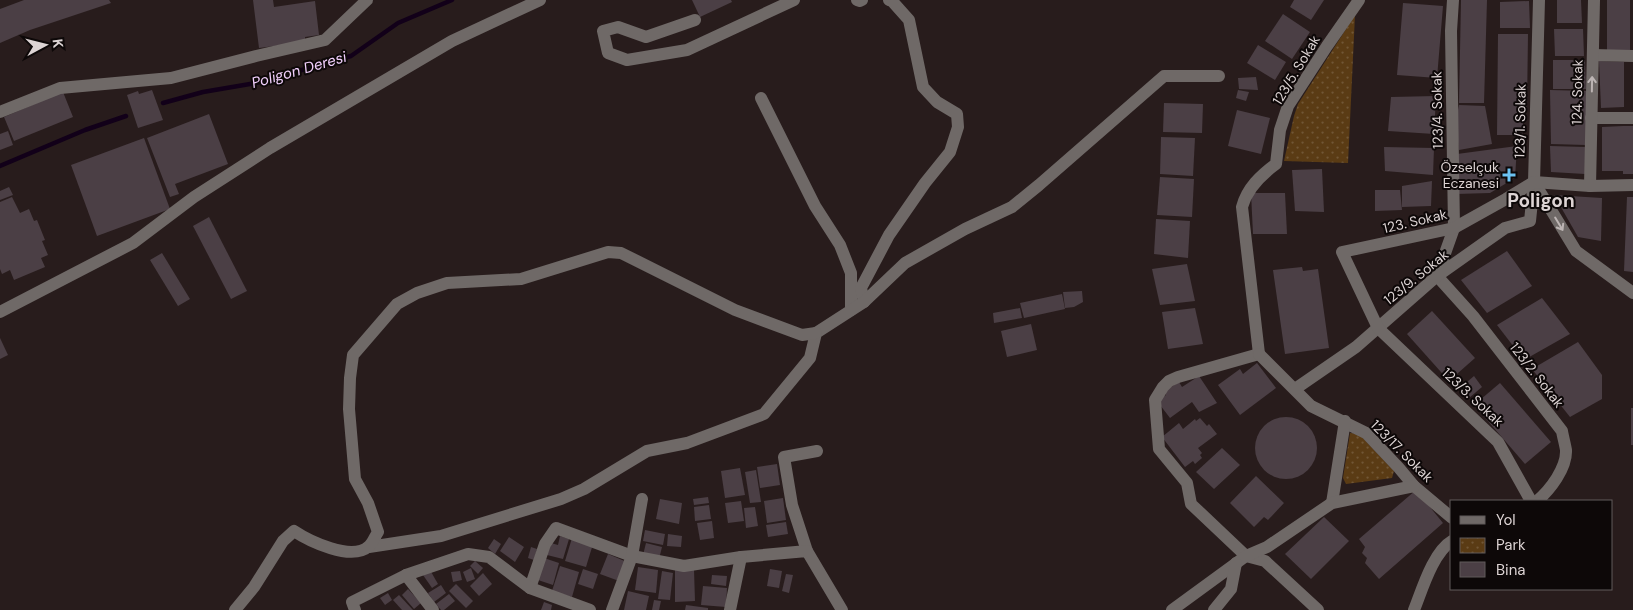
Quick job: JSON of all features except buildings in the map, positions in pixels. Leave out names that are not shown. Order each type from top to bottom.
[{"type":"street","points":[[0,112],[60,88],[171,78],[325,40],[367,0]]},
{"type":"street","points":[[0,312],[133,243],[194,197],[270,148],[452,41],[540,0]]},
{"type":"street","points":[[695,20],[646,37],[618,27],[603,31],[608,53],[627,60],[687,50],[794,0]]},
{"type":"street","points":[[856,0],[862,0]]},
{"type":"street","points":[[864,302],[860,288],[889,235],[925,183],[950,152],[958,127],[957,114],[937,102],[923,88],[909,20],[889,0]]},
{"type":"street","name":"123/5. Sokak","points":[[1259,354],[1242,207],[1245,197],[1261,175],[1276,164],[1280,130],[1288,106],[1359,0]]},
{"type":"street","name":"123/4. Sokak","points":[[1437,276],[1454,228],[1451,31],[1453,0]]},
{"type":"street","name":"123/1. Sokak","points":[[1534,182],[1539,0]]},
{"type":"street","name":"124. Sokak","points":[[1590,186],[1594,0]]},
{"type":"street","points":[[1593,55],[1633,56]]},
{"type":"street","points":[[369,547],[378,532],[368,503],[355,479],[349,410],[350,378],[353,355],[397,304],[417,293],[446,283],[521,279],[608,252],[614,252],[621,253],[735,310],[802,335],[816,333],[864,302],[905,263],[965,229],[1012,207],[1039,186],[1164,76],[1219,76]]},
{"type":"street","points":[[761,98],[815,206],[840,244],[851,273],[851,310]]},
{"type":"street","points":[[1591,118],[1633,118]]},
{"type":"street","points":[[1534,182],[1590,186],[1633,185]]},
{"type":"street","points":[[1534,182],[1576,251],[1633,293]]},
{"type":"street","name":"123. Sokak","points":[[1378,328],[1342,252],[1454,228],[1506,200],[1534,182]]},
{"type":"street","name":"123/9. Sokak","points":[[1296,389],[1356,347],[1437,276],[1505,228],[1530,221],[1534,182]]},
{"type":"street","name":"123/2. Sokak","points":[[1437,276],[1473,316],[1562,431],[1566,452],[1558,478],[1546,494],[1538,500]]},
{"type":"street","name":"123/3. Sokak","points":[[1378,328],[1498,442],[1530,500]]},
{"type":"street","points":[[235,610],[254,587],[283,541],[294,531],[309,541],[337,550],[355,552],[369,547],[441,536],[561,499],[584,489],[647,451],[687,443],[764,414],[810,358],[816,333]]},
{"type":"street","points":[[1259,354],[1169,381],[1155,400],[1159,449],[1187,483],[1191,504],[1241,559],[1264,561],[1318,610]]},
{"type":"street","name":"123/17. Sokak","points":[[1259,354],[1311,406],[1345,421],[1366,433],[1414,486],[1450,516]]},
{"type":"street","points":[[1332,503],[1345,421]]},
{"type":"street","points":[[817,451],[784,457],[792,505],[807,551],[842,610]]},
{"type":"street","points":[[1172,610],[1241,559],[1266,547],[1332,503],[1414,486]]},
{"type":"street","points":[[612,610],[632,556],[642,499]]},
{"type":"street","points":[[530,588],[545,544],[556,528],[632,556],[684,566],[741,557],[807,551]]},
{"type":"street","points":[[1414,610],[1426,579],[1444,546],[1450,542]]},
{"type":"street","points":[[355,610],[352,602],[406,575],[468,554],[489,557],[530,588],[590,610]]},
{"type":"street","points":[[734,609],[741,557]]},
{"type":"street","points":[[1214,610],[1231,589],[1241,559]]},
{"type":"street","points":[[406,575],[434,610]]},
{"type":"green space","points":[[1355,15],[1348,163],[1284,161],[1298,104]]},
{"type":"green space","points":[[1350,433],[1359,434],[1394,471],[1392,478],[1346,484],[1343,478]]},
{"type":"waterway","name":"Poligon Deresi","points":[[163,103],[203,92],[256,83],[351,56],[398,23],[452,0]]},
{"type":"waterway","name":"Poligon Deresi","points":[[0,166],[85,130],[126,116]]},
{"type":"place","name":"Özselçuk Eczanesi","points":[[1509,175]]},
{"type":"district","name":"Poligon","points":[[1541,200]]}]
